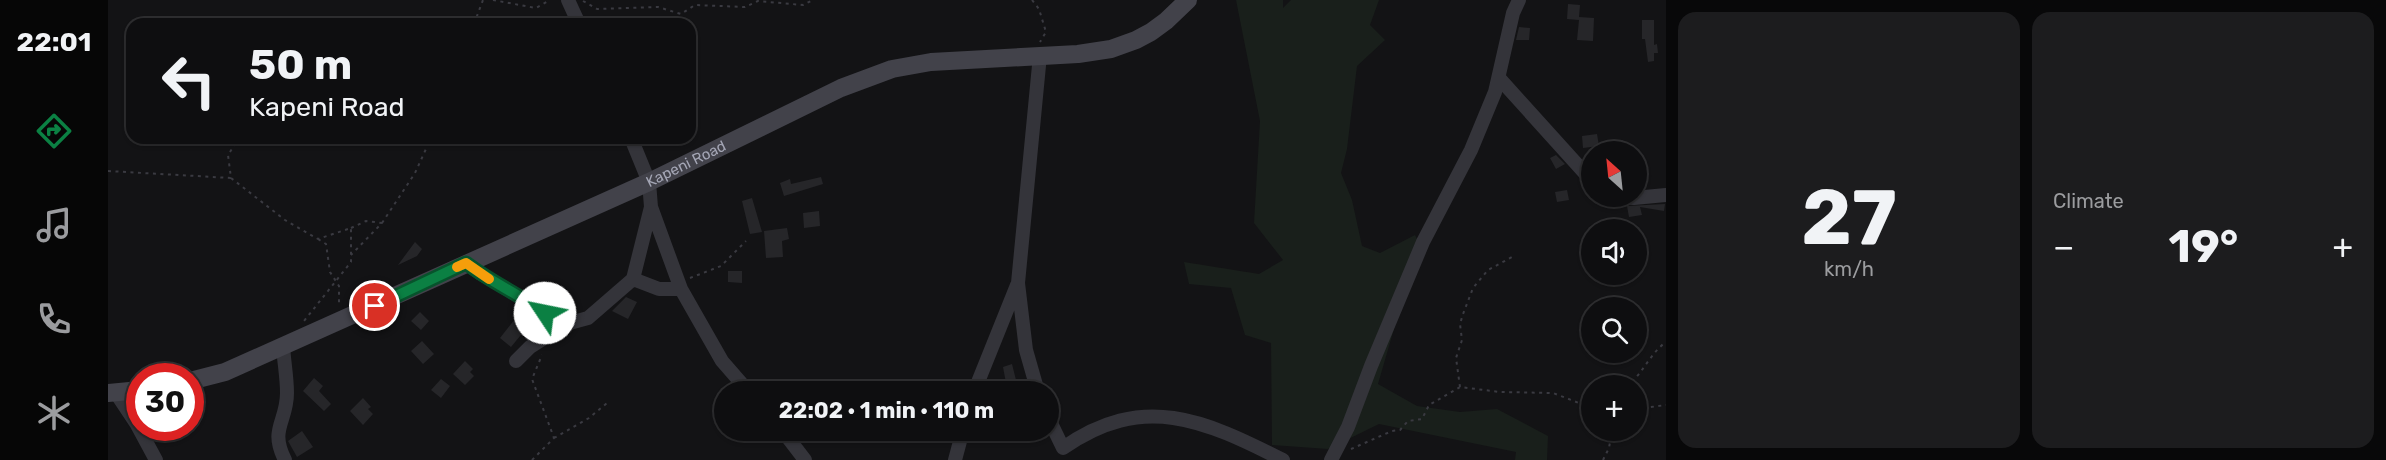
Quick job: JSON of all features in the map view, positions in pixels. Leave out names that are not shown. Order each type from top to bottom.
[{"type":"main road","name":"Kapeni Road","points":[[204,377],[225,372],[346,319],[649,182],[841,88],[892,69],[931,62],[1099,52],[1130,43],[1151,32],[1188,0]]},
{"type":"street","points":[[568,0],[576,18]]},
{"type":"street","points":[[1331,460],[1348,427],[1415,258],[1471,150],[1500,78],[1513,13],[1519,0]]},
{"type":"street","points":[[1035,381],[1026,350],[1018,283],[1040,56]]},
{"type":"street","points":[[1500,78],[1581,169]]},
{"type":"street","points":[[633,144],[649,182],[651,207],[680,286],[722,361],[739,381]]},
{"type":"street","points":[[1647,197],[1666,195]]},
{"type":"street","points":[[516,361],[530,347],[566,324],[588,318],[633,279],[651,207]]},
{"type":"street","points":[[466,263],[566,324]]},
{"type":"street","points":[[633,279],[659,289],[672,291],[680,286]]},
{"type":"street","points":[[978,381],[1018,283]]},
{"type":"street","points":[[283,346],[286,409],[277,436],[285,460]]},
{"type":"street","points":[[112,393],[136,423],[156,460]]},
{"type":"street","points":[[1063,454],[1091,430],[1110,423],[1166,416],[1197,422],[1282,460]]},
{"type":"street","points":[[790,441],[805,460]]},
{"type":"street","points":[[955,460],[960,441]]},
{"type":"path","points":[[476,18],[483,0]]},
{"type":"path","points":[[493,0],[536,8],[550,0]]},
{"type":"path","points":[[580,0],[597,9],[658,7],[681,14],[694,5],[745,7],[758,0],[803,5],[813,0]]},
{"type":"path","points":[[1032,0],[1039,9],[1046,32],[1038,45],[1040,56]]},
{"type":"path","points":[[231,178],[228,155],[235,144]]},
{"type":"path","points":[[351,255],[382,223],[415,173],[428,144]]},
{"type":"path","points":[[108,171],[231,178],[285,220],[326,244],[330,272],[339,286],[339,306],[346,319]]},
{"type":"path","points":[[318,239],[366,221],[382,223]]},
{"type":"path","points":[[298,327],[351,262],[351,228]]},
{"type":"path","points":[[680,286],[721,266],[746,241]]},
{"type":"path","points":[[1460,387],[1455,358],[1462,340],[1463,314],[1473,288],[1488,270],[1512,257]]},
{"type":"path","points":[[551,334],[532,379],[554,438]]},
{"type":"path","points":[[1638,375],[1652,354],[1666,342]]},
{"type":"path","points":[[1348,451],[1392,431],[1400,430],[1408,422],[1422,419],[1429,405],[1460,387],[1500,392],[1553,393],[1581,404]]},
{"type":"path","points":[[532,460],[554,438],[589,418],[607,404]]},
{"type":"path","points":[[1647,408],[1666,405]]},
{"type":"path","points":[[1604,460],[1609,441]]},
{"type":"shaded area","points":[[1236,0],[1283,0],[1283,8],[1291,0],[1379,0],[1370,25],[1385,40],[1357,66],[1347,149],[1341,173],[1352,200],[1362,246],[1380,253],[1415,235],[1419,243],[1378,384],[1417,406],[1460,412],[1497,409],[1548,436],[1547,460],[1515,460],[1516,452],[1379,424],[1328,449],[1272,445],[1271,343],[1245,335],[1231,288],[1189,284],[1184,262],[1259,274],[1283,260],[1254,223],[1260,121]]},
{"type":"building","points":[[1568,4],[1580,5],[1579,17],[1594,18],[1593,41],[1577,40],[1579,20],[1567,19]]},
{"type":"building","points":[[1642,20],[1654,20],[1654,45],[1657,44],[1658,53],[1654,53],[1654,61],[1648,62],[1645,39],[1642,39]]},
{"type":"building","points":[[1519,27],[1530,28],[1529,40],[1516,40]]},
{"type":"building","points":[[1597,134],[1598,141],[1582,141],[1582,136]]},
{"type":"building","points":[[1556,155],[1565,164],[1556,169],[1550,158]]},
{"type":"building","points":[[821,177],[823,184],[784,196],[780,183],[790,179],[791,184]]},
{"type":"building","points":[[1567,190],[1569,200],[1557,202],[1555,192]]},
{"type":"building","points":[[752,198],[762,232],[750,234],[742,201]]},
{"type":"building","points":[[1665,204],[1664,211],[1640,207],[1647,207],[1647,205]]},
{"type":"building","points":[[1627,207],[1640,207],[1642,215],[1629,217]]},
{"type":"building","points":[[819,211],[820,226],[804,228],[803,213]]},
{"type":"building","points":[[787,228],[789,239],[782,241],[783,257],[766,258],[764,231]]},
{"type":"building","points":[[415,242],[422,249],[417,256],[398,265]]},
{"type":"building","points":[[728,271],[742,271],[742,283],[728,282]]},
{"type":"building","points":[[626,297],[637,302],[628,319],[612,311]]},
{"type":"building","points":[[518,308],[534,319],[511,347],[500,338],[515,319],[512,316]]},
{"type":"building","points":[[420,312],[429,321],[421,330],[411,321]]},
{"type":"building","points":[[422,341],[434,354],[423,364],[411,351]]},
{"type":"building","points":[[465,361],[473,369],[470,372],[474,376],[465,385],[453,374]]},
{"type":"building","points":[[1012,364],[1016,380],[1006,381],[1003,367]]},
{"type":"building","points":[[314,378],[323,386],[319,391],[331,404],[324,411],[303,391]]},
{"type":"building","points":[[441,379],[450,386],[441,398],[431,390]]},
{"type":"building","points":[[363,398],[371,407],[368,409],[373,414],[363,425],[350,411]]},
{"type":"building","points":[[302,431],[313,447],[297,457],[288,441]]},
{"type":"slow traffic","points":[[457,267],[466,263],[489,279]]},
{"type":"route","points":[[375,306],[466,263],[545,313]]}]
